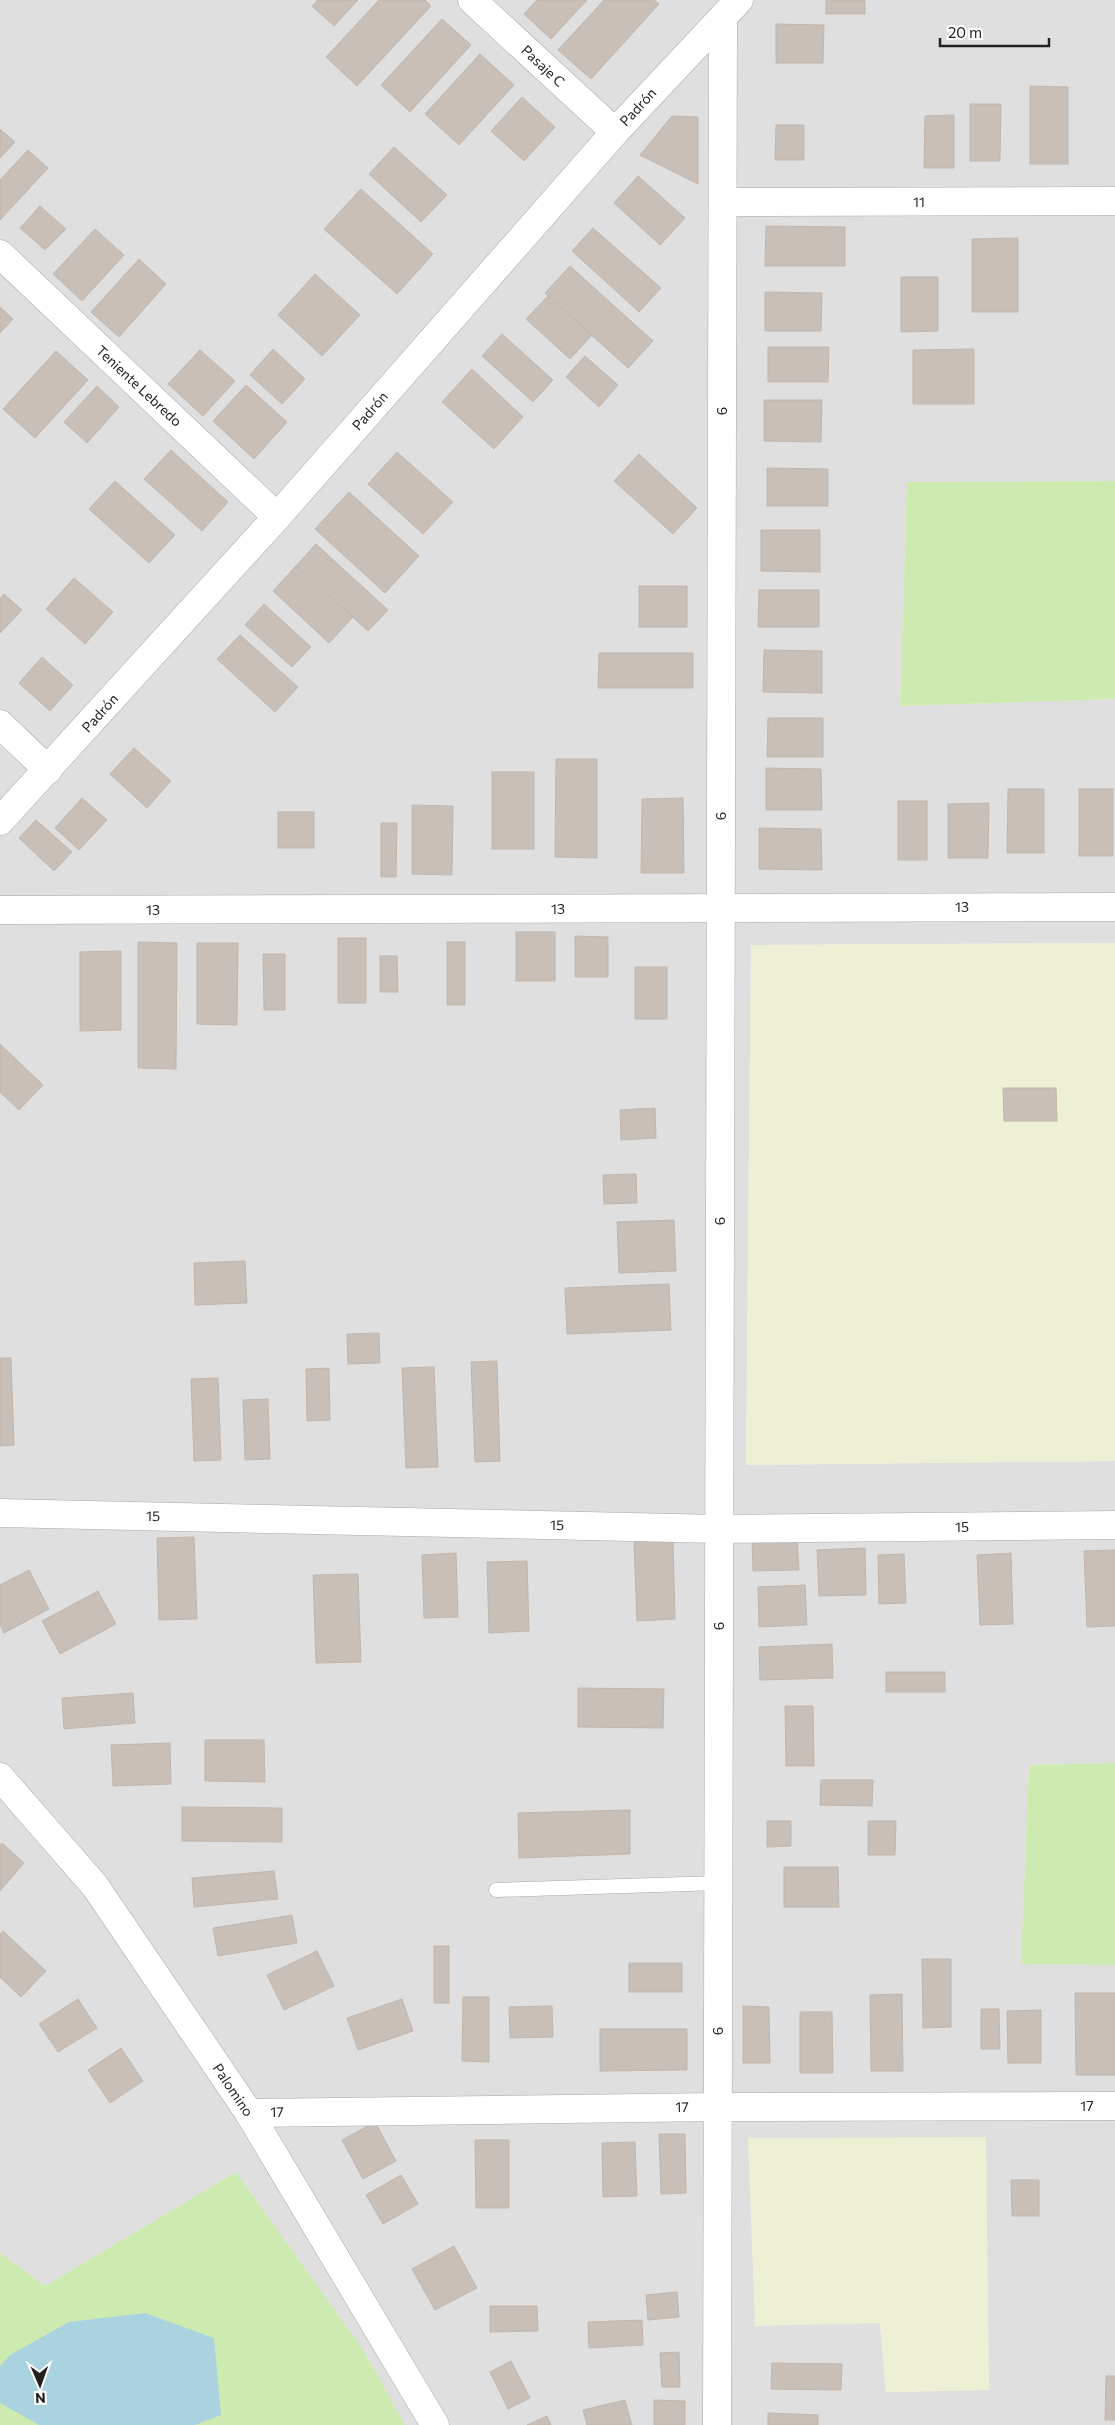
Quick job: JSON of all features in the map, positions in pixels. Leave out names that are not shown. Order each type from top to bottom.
[{"type":"street","name":"Pasaje C","points":[[472,0],[615,132]]},
{"type":"street","name":"Padrón","points":[[0,821],[278,517],[615,132],[731,8]]},
{"type":"street","name":"6","points":[[717,2425],[722,202],[731,8]]},
{"type":"street","name":"11","points":[[722,202],[1115,201]]},
{"type":"street","name":"Teniente Lebredo","points":[[0,254],[278,517]]},
{"type":"street","points":[[0,724],[48,770]]},
{"type":"street","name":"13","points":[[0,910],[1115,907]]},
{"type":"street","name":"15","points":[[0,1513],[719,1528],[1115,1525]]},
{"type":"street","name":"Palomino","points":[[0,1777],[95,1886],[249,2113],[435,2425]]},
{"type":"street","name":"17","points":[[249,2113],[718,2107],[1115,2106]]},
{"type":"lane","points":[[496,1890],[718,1883]]},
{"type":"shaded area","points":[[0,0],[1115,0],[1115,481],[907,482],[900,706],[1115,699],[1115,943],[751,945],[746,1465],[1115,1461],[1115,1763],[1029,1765],[1021,1964],[1115,1965],[1115,2425],[405,2425],[364,2351],[236,2172],[45,2286],[0,2253]],"holes":[[[880,2323],[989,2390],[886,2392]]]},
{"type":"green space","points":[[1115,481],[1115,699],[900,706],[907,482]]},
{"type":"green space","points":[[1115,943],[1115,1461],[746,1465],[751,945]]},
{"type":"green space","points":[[1115,1763],[1115,1965],[1021,1964],[1029,1765]]},
{"type":"green space","points":[[986,2137],[989,2390],[886,2392],[880,2323],[755,2326],[748,2138]]},
{"type":"green space","points":[[236,2172],[364,2351],[405,2425],[0,2425],[0,2253],[45,2286]]},
{"type":"water","points":[[145,2313],[214,2338],[221,2415],[195,2425],[39,2425],[0,2403],[0,2366],[10,2355],[69,2322]]},
{"type":"building","points":[[318,0],[358,0],[334,26],[312,6]]},
{"type":"building","points":[[379,0],[425,0],[431,6],[357,86],[326,57]]},
{"type":"building","points":[[537,0],[587,0],[551,39],[524,14]]},
{"type":"building","points":[[604,0],[654,0],[659,4],[591,79],[558,50]]},
{"type":"building","points":[[826,0],[865,0],[865,14],[826,14]]},
{"type":"building","points":[[442,19],[471,45],[410,112],[381,85]]},
{"type":"building","points":[[776,24],[824,25],[823,63],[776,63]]},
{"type":"building","points":[[480,54],[514,85],[459,145],[425,114]]},
{"type":"building","points":[[1030,86],[1068,87],[1068,164],[1030,164]]},
{"type":"building","points":[[522,97],[555,127],[524,161],[491,131]]},
{"type":"building","points":[[970,104],[1001,104],[1000,161],[970,161]]},
{"type":"building","points":[[954,115],[954,168],[924,168],[925,116]]},
{"type":"building","points":[[672,116],[698,117],[698,184],[640,155]]},
{"type":"building","points":[[776,125],[804,125],[804,160],[775,160]]},
{"type":"building","points":[[0,129],[15,142],[0,158]]},
{"type":"building","points":[[394,147],[447,195],[421,222],[369,174]]},
{"type":"building","points":[[28,150],[48,168],[0,220],[0,180]]},
{"type":"building","points":[[638,176],[685,218],[660,245],[614,203]]},
{"type":"building","points":[[361,189],[433,254],[397,294],[324,229]]},
{"type":"building","points":[[40,206],[66,229],[45,250],[20,228]]},
{"type":"building","points":[[766,226],[845,227],[845,266],[765,266]]},
{"type":"building","points":[[593,228],[661,288],[639,312],[572,251]]},
{"type":"building","points":[[95,229],[124,255],[82,301],[53,274]]},
{"type":"building","points":[[1018,238],[1018,312],[972,312],[972,239]]},
{"type":"building","points":[[139,259],[166,284],[119,337],[91,312]]},
{"type":"building","points":[[570,266],[653,341],[628,368],[545,293]]},
{"type":"building","points":[[315,274],[360,315],[322,356],[278,315]]},
{"type":"building","points":[[901,277],[938,277],[938,331],[901,332]]},
{"type":"building","points":[[765,292],[822,293],[821,331],[765,331]]},
{"type":"building","points":[[548,296],[592,335],[570,359],[526,319]]},
{"type":"building","points":[[0,307],[13,319],[0,333]]},
{"type":"building","points":[[502,334],[553,380],[533,402],[482,356]]},
{"type":"building","points":[[768,347],[829,347],[828,382],[768,382]]},
{"type":"building","points":[[273,349],[305,379],[282,404],[250,375]]},
{"type":"building","points":[[974,349],[974,404],[913,404],[913,350]]},
{"type":"building","points":[[200,350],[235,381],[203,416],[168,384]]},
{"type":"building","points":[[56,351],[88,380],[35,438],[3,409]]},
{"type":"building","points":[[585,356],[618,385],[599,407],[566,377]]},
{"type":"building","points":[[472,369],[523,417],[494,449],[442,402]]},
{"type":"building","points":[[246,385],[287,422],[254,459],[213,421]]},
{"type":"building","points":[[97,386],[119,407],[87,443],[64,422]]},
{"type":"building","points":[[764,400],[822,400],[821,442],[764,441]]},
{"type":"building","points":[[171,450],[228,502],[202,531],[144,479]]},
{"type":"building","points":[[397,452],[453,502],[423,534],[368,484]]},
{"type":"building","points":[[639,454],[697,508],[673,534],[614,481]]},
{"type":"building","points":[[767,468],[828,469],[828,506],[767,506]]},
{"type":"building","points":[[115,481],[175,535],[149,563],[89,509]]},
{"type":"building","points":[[349,492],[419,556],[385,593],[315,529]]},
{"type":"building","points":[[761,530],[820,530],[820,572],[761,571]]},
{"type":"building","points":[[316,544],[388,610],[368,631],[296,566]]},
{"type":"building","points":[[296,566],[353,617],[329,643],[273,591]]},
{"type":"building","points":[[74,578],[113,612],[85,644],[46,609]]},
{"type":"building","points":[[639,586],[687,586],[687,627],[639,627]]},
{"type":"building","points":[[759,590],[819,590],[819,627],[758,627]]},
{"type":"building","points":[[4,594],[22,610],[0,633],[0,599]]},
{"type":"building","points":[[264,604],[311,647],[292,667],[245,625]]},
{"type":"building","points":[[240,635],[298,687],[275,712],[217,659]]},
{"type":"building","points":[[764,650],[822,651],[822,693],[763,692]]},
{"type":"building","points":[[599,653],[693,653],[693,688],[598,688]]},
{"type":"building","points":[[42,657],[73,685],[50,711],[19,683]]},
{"type":"building","points":[[768,718],[823,718],[823,757],[767,757]]},
{"type":"building","points":[[134,748],[171,781],[147,808],[110,774]]},
{"type":"building","points":[[556,759],[597,759],[597,858],[555,857]]},
{"type":"building","points":[[766,768],[821,769],[822,810],[766,810]]},
{"type":"building","points":[[492,772],[534,772],[534,849],[492,849]]},
{"type":"building","points":[[1008,789],[1044,789],[1044,853],[1007,853]]},
{"type":"building","points":[[1079,789],[1113,789],[1113,856],[1079,856]]},
{"type":"building","points":[[82,798],[107,820],[79,850],[55,828]]},
{"type":"building","points":[[683,798],[684,873],[641,873],[642,799]]},
{"type":"building","points":[[898,801],[927,801],[927,860],[898,860]]},
{"type":"building","points":[[989,803],[988,858],[948,858],[948,804]]},
{"type":"building","points":[[412,805],[453,806],[452,875],[412,874]]},
{"type":"building","points":[[278,812],[314,812],[314,848],[278,848]]},
{"type":"building","points":[[36,820],[72,852],[54,871],[19,838]]},
{"type":"building","points":[[381,823],[397,823],[396,877],[381,877]]},
{"type":"building","points":[[759,828],[821,829],[822,870],[759,869]]},
{"type":"building","points":[[516,932],[555,932],[555,981],[516,981]]},
{"type":"building","points":[[575,936],[608,937],[608,977],[575,977]]},
{"type":"building","points":[[338,938],[366,938],[366,1003],[338,1003]]},
{"type":"building","points":[[138,942],[177,943],[176,1069],[138,1068]]},
{"type":"building","points":[[447,942],[465,942],[465,1005],[447,1005]]},
{"type":"building","points":[[197,943],[238,943],[237,1025],[197,1024]]},
{"type":"building","points":[[121,951],[121,1030],[80,1031],[80,952]]},
{"type":"building","points":[[263,954],[285,954],[285,1010],[264,1010]]},
{"type":"building","points":[[380,956],[397,956],[398,992],[380,992]]},
{"type":"building","points":[[635,967],[667,967],[667,1019],[635,1019]]},
{"type":"building","points":[[0,1044],[43,1085],[19,1110],[0,1092]]},
{"type":"building","points":[[1003,1088],[1056,1088],[1057,1121],[1004,1121]]},
{"type":"building","points":[[655,1108],[656,1138],[621,1140],[620,1110]]},
{"type":"building","points":[[636,1174],[637,1203],[604,1204],[603,1175]]},
{"type":"building","points":[[674,1220],[676,1271],[619,1273],[617,1222]]},
{"type":"building","points":[[245,1261],[247,1303],[195,1305],[194,1263]]},
{"type":"building","points":[[669,1284],[671,1330],[567,1334],[565,1288]]},
{"type":"building","points":[[379,1333],[380,1363],[348,1364],[347,1334]]},
{"type":"building","points":[[0,1358],[11,1358],[14,1445],[0,1446]]},
{"type":"building","points":[[497,1361],[500,1461],[475,1462],[471,1362]]},
{"type":"building","points":[[434,1367],[438,1467],[406,1468],[402,1368]]},
{"type":"building","points":[[329,1368],[330,1420],[307,1421],[306,1369]]},
{"type":"building","points":[[218,1378],[221,1460],[194,1461],[191,1379]]},
{"type":"building","points":[[268,1399],[270,1459],[245,1460],[243,1400]]},
{"type":"building","points":[[194,1537],[197,1619],[159,1620],[157,1538]]},
{"type":"building","points":[[797,1537],[799,1570],[753,1571],[752,1538]]},
{"type":"building","points":[[673,1541],[675,1619],[637,1621],[634,1542]]},
{"type":"building","points":[[865,1548],[866,1595],[819,1596],[817,1550]]},
{"type":"building","points":[[1115,1550],[1115,1626],[1087,1627],[1084,1551]]},
{"type":"building","points":[[456,1553],[458,1617],[424,1618],[422,1555]]},
{"type":"building","points":[[1011,1553],[1013,1624],[980,1625],[977,1555]]},
{"type":"building","points":[[904,1554],[906,1603],[879,1604],[878,1555]]},
{"type":"building","points":[[527,1561],[529,1631],[489,1633],[487,1562]]},
{"type":"building","points":[[29,1570],[49,1609],[4,1633],[0,1625],[0,1585]]},
{"type":"building","points":[[358,1574],[361,1662],[316,1663],[313,1575]]},
{"type":"building","points":[[805,1585],[807,1625],[759,1627],[758,1587]]},
{"type":"building","points":[[98,1591],[116,1624],[60,1654],[42,1621]]},
{"type":"building","points":[[832,1644],[833,1678],[760,1680],[759,1647]]},
{"type":"building","points":[[886,1672],[945,1672],[945,1692],[886,1692]]},
{"type":"building","points":[[578,1688],[664,1689],[663,1728],[578,1727]]},
{"type":"building","points":[[133,1693],[135,1723],[64,1729],[62,1698]]},
{"type":"building","points":[[785,1706],[813,1706],[814,1766],[786,1766]]},
{"type":"building","points":[[205,1740],[264,1740],[265,1782],[205,1781]]},
{"type":"building","points":[[170,1743],[171,1784],[113,1786],[111,1745]]},
{"type":"building","points":[[821,1780],[873,1780],[872,1806],[820,1805]]},
{"type":"building","points":[[182,1807],[282,1808],[282,1842],[182,1841]]},
{"type":"building","points":[[630,1810],[630,1854],[519,1858],[518,1813]]},
{"type":"building","points":[[767,1821],[791,1821],[791,1846],[767,1847]]},
{"type":"building","points":[[868,1821],[896,1821],[895,1855],[868,1855]]},
{"type":"building","points":[[2,1843],[24,1863],[0,1891],[0,1846]]},
{"type":"building","points":[[784,1867],[838,1867],[839,1907],[784,1907]]},
{"type":"building","points":[[274,1871],[278,1899],[194,1907],[192,1878]]},
{"type":"building","points":[[292,1915],[297,1943],[218,1956],[213,1928]]},
{"type":"building","points":[[3,1931],[46,1971],[21,1997],[0,1977],[0,1934]]},
{"type":"building","points":[[434,1946],[449,1946],[449,2003],[434,2003]]},
{"type":"building","points":[[317,1951],[334,1986],[284,2010],[267,1975]]},
{"type":"building","points":[[922,1959],[951,1959],[951,2027],[923,2028]]},
{"type":"building","points":[[629,1963],[682,1963],[682,1992],[629,1992]]},
{"type":"building","points":[[1075,1993],[1115,1993],[1115,2075],[1076,2075]]},
{"type":"building","points":[[902,1994],[903,2071],[871,2071],[870,1995]]},
{"type":"building","points":[[463,1997],[489,1997],[489,2062],[462,2061]]},
{"type":"building","points":[[78,1999],[97,2028],[58,2052],[39,2024]]},
{"type":"building","points":[[402,1999],[413,2031],[358,2050],[347,2018]]},
{"type":"building","points":[[552,2006],[553,2037],[510,2038],[509,2007]]},
{"type":"building","points":[[743,2006],[769,2007],[770,2063],[743,2063]]},
{"type":"building","points":[[981,2009],[999,2009],[1000,2049],[981,2049]]},
{"type":"building","points":[[1041,2010],[1041,2063],[1008,2063],[1007,2011]]},
{"type":"building","points":[[800,2012],[832,2012],[833,2073],[800,2073]]},
{"type":"building","points":[[600,2029],[687,2029],[687,2070],[600,2071]]},
{"type":"building","points":[[121,2048],[143,2081],[110,2103],[88,2070]]},
{"type":"building","points":[[375,2122],[396,2161],[363,2179],[342,2140]]},
{"type":"building","points":[[659,2134],[685,2134],[686,2193],[661,2194]]},
{"type":"building","points":[[475,2140],[509,2140],[509,2208],[476,2208]]},
{"type":"building","points":[[635,2142],[637,2196],[603,2197],[602,2143]]},
{"type":"building","points":[[401,2175],[418,2204],[383,2224],[366,2195]]},
{"type":"building","points":[[1011,2180],[1039,2180],[1039,2216],[1012,2216]]},
{"type":"building","points":[[454,2246],[477,2288],[435,2310],[412,2269]]},
{"type":"building","points":[[677,2292],[679,2317],[648,2320],[646,2295]]},
{"type":"building","points":[[490,2306],[537,2306],[538,2331],[490,2332]]},
{"type":"building","points":[[642,2320],[643,2345],[589,2348],[588,2322]]},
{"type":"building","points":[[679,2352],[680,2387],[662,2387],[660,2353]]},
{"type":"building","points":[[511,2361],[530,2398],[508,2409],[490,2372]]},
{"type":"building","points":[[772,2363],[842,2364],[841,2390],[771,2389]]},
{"type":"building","points":[[1106,2376],[1115,2376],[1115,2420],[1105,2420]]},
{"type":"building","points":[[625,2400],[632,2425],[587,2425],[583,2410]]},
{"type":"building","points":[[654,2400],[685,2401],[685,2425],[654,2425]]},
{"type":"building","points":[[768,2413],[818,2415],[818,2425],[768,2425]]},
{"type":"building","points":[[547,2416],[551,2425],[527,2425]]}]
